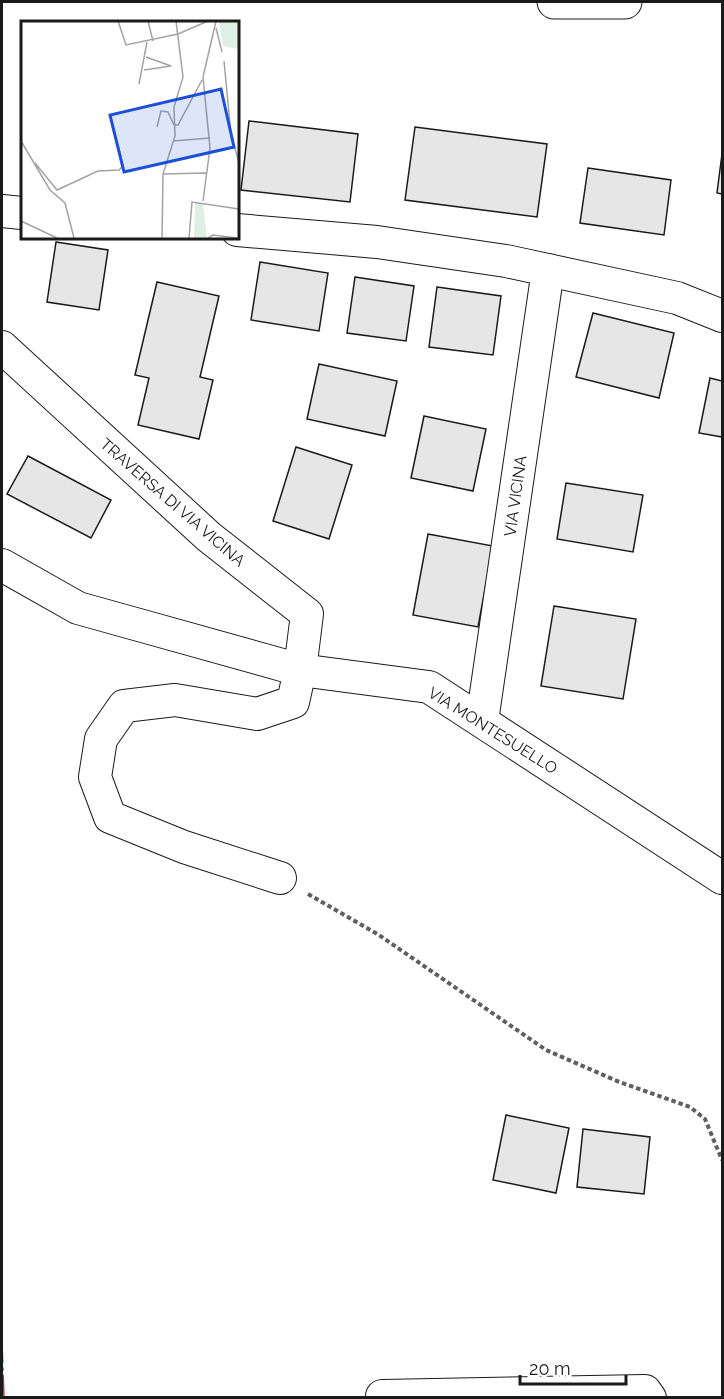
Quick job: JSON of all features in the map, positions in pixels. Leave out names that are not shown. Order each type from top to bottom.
[{"type":"street","points":[[554,2],[625,2]]},
{"type":"street","points":[[2,211],[21,213]]},
{"type":"street","points":[[238,230],[377,242],[506,261],[676,298],[723,316]]},
{"type":"street","name":"VIA VICINA","points":[[482,721],[548,270]]},
{"type":"street","name":"TRAVERSA DI VIA VICINA","points":[[2,347],[210,537],[307,614],[300,670]]},
{"type":"street","name":"VIA MONTESUELLO","points":[[2,565],[78,609],[300,670],[429,687],[723,878]]},
{"type":"street","points":[[280,878],[184,847],[110,817],[95,777],[101,739],[123,706],[175,700],[257,714],[293,702],[300,670]]},
{"type":"street","points":[[382,1396],[645,1390],[650,1398]]},
{"type":"path","points":[[280,878],[379,935],[546,1050],[617,1081],[690,1107],[705,1119],[723,1160]]},
{"type":"building","points":[[249,121],[358,134],[350,202],[241,190]]},
{"type":"building","points":[[415,127],[547,144],[537,217],[405,200]]},
{"type":"building","points":[[722,154],[722,194],[717,193]]},
{"type":"building","points":[[588,168],[671,180],[664,235],[580,223]]},
{"type":"building","points":[[56,242],[108,250],[99,310],[47,302]]},
{"type":"building","points":[[260,262],[328,273],[319,331],[251,320]]},
{"type":"building","points":[[355,277],[414,286],[406,341],[347,333]]},
{"type":"building","points":[[157,282],[219,296],[200,377],[213,380],[199,439],[138,425],[149,378],[135,375]]},
{"type":"building","points":[[437,287],[501,296],[493,355],[429,347]]},
{"type":"building","points":[[593,313],[674,333],[659,398],[576,377]]},
{"type":"building","points":[[319,364],[397,381],[385,436],[307,419]]},
{"type":"building","points":[[710,378],[722,381],[722,437],[699,433]]},
{"type":"building","points":[[424,416],[486,429],[473,491],[411,478]]},
{"type":"building","points":[[296,447],[352,465],[329,539],[273,521]]},
{"type":"building","points":[[28,456],[111,500],[91,538],[7,494]]},
{"type":"building","points":[[566,483],[643,495],[633,552],[557,539]]},
{"type":"building","points":[[428,534],[493,546],[478,627],[413,615]]},
{"type":"building","points":[[554,606],[636,619],[623,699],[541,686]]},
{"type":"building","points":[[506,1115],[569,1128],[556,1193],[493,1180]]},
{"type":"building","points":[[583,1129],[650,1137],[644,1194],[577,1187]]},
{"type":"power","points":[[2,1342],[4,1398]]}]
